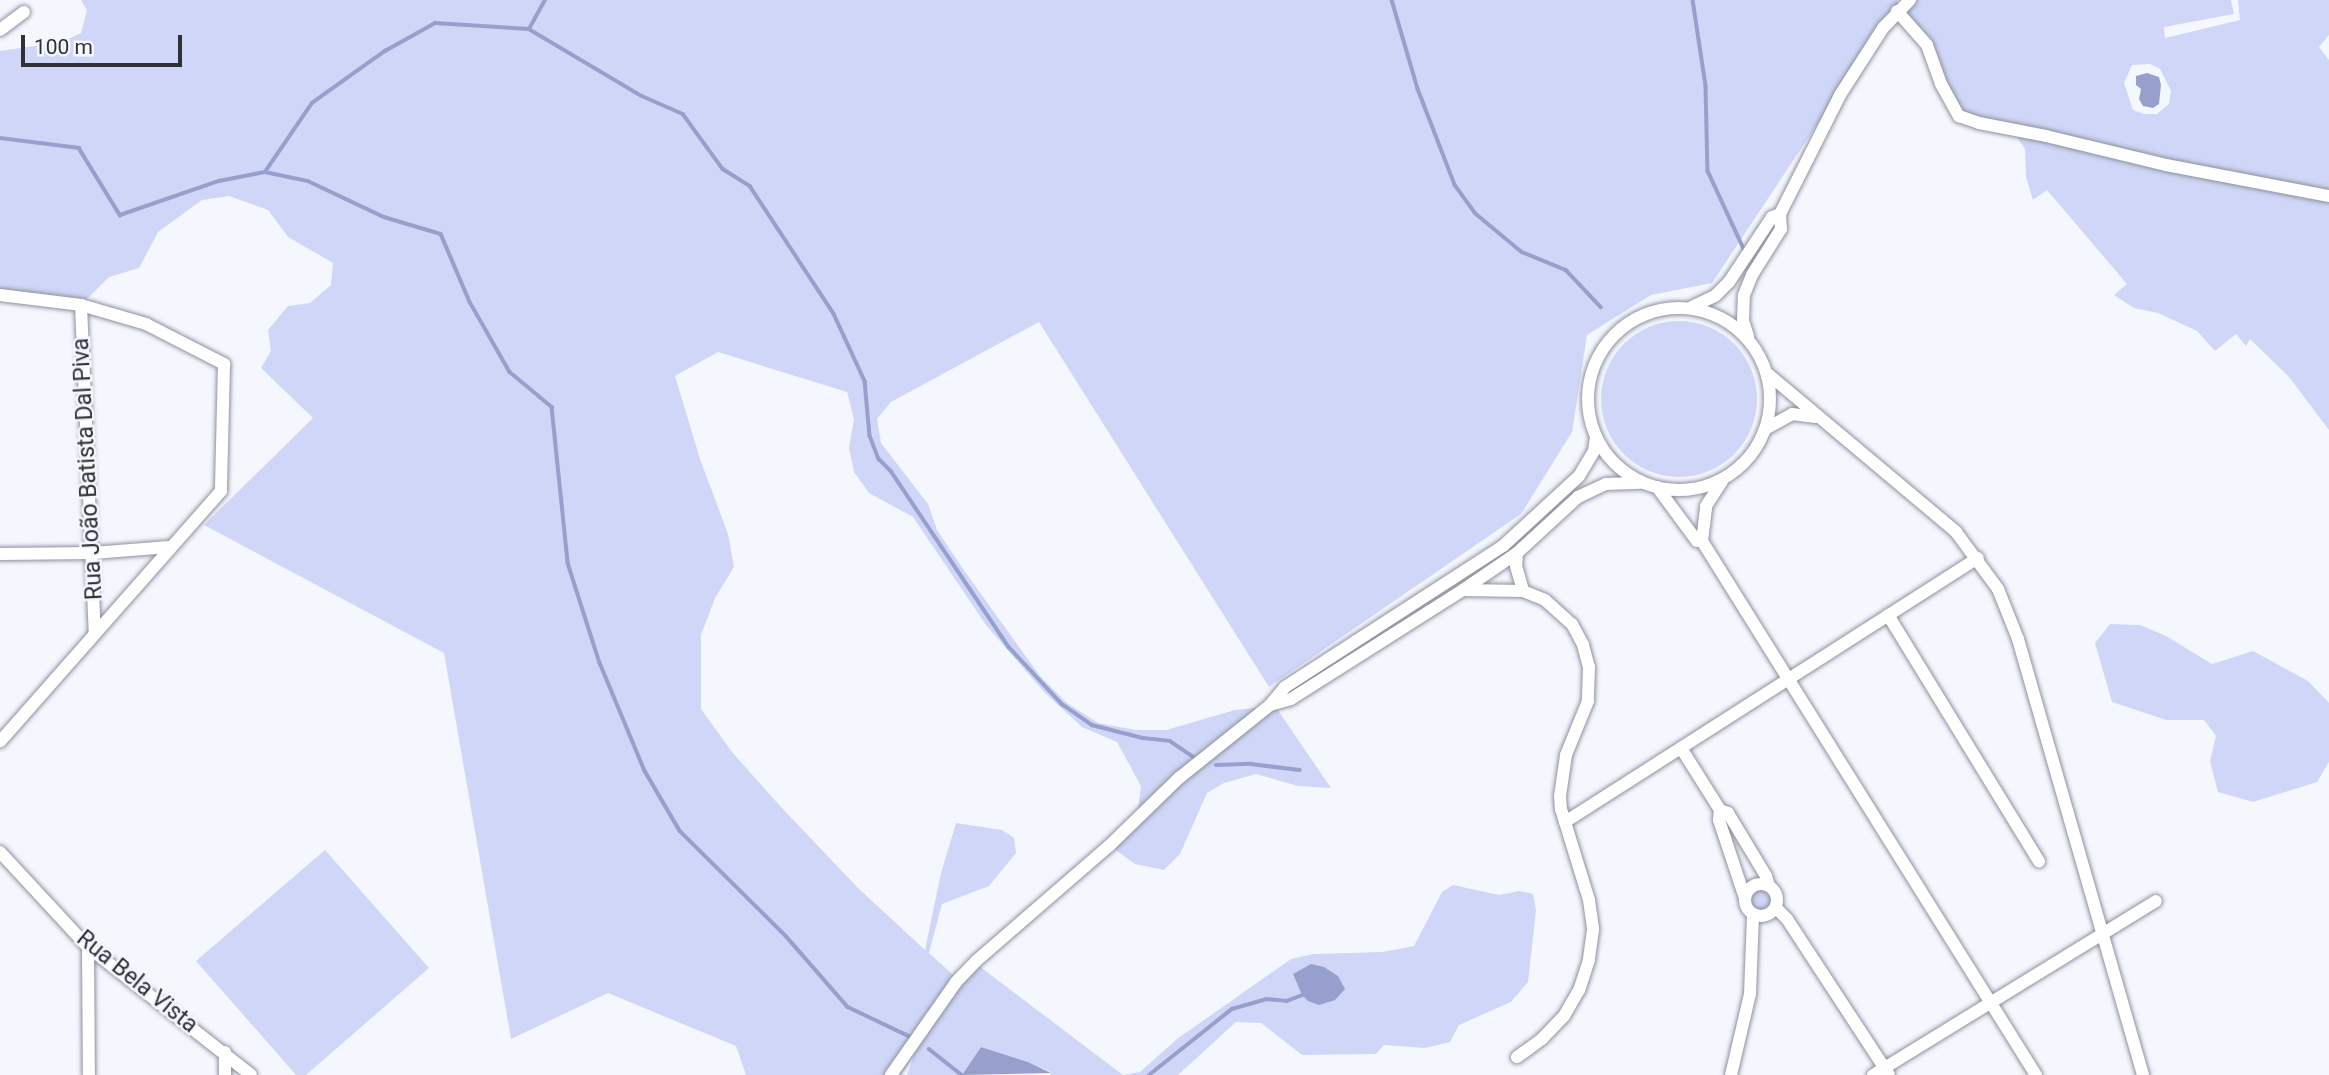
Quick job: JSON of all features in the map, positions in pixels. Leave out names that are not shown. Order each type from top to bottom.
[{"type":"street","points":[[1910,0],[1897,11],[1840,95],[1780,214],[1781,229],[1752,275],[1744,295],[1743,321],[1748,338],[1768,374],[1956,533],[1978,558],[1998,589],[2018,639],[2143,1075]]},
{"type":"street","points":[[1897,11],[1927,44],[1941,84],[1959,116],[1979,123],[2166,165],[2329,195]]},
{"type":"street","points":[[0,30],[24,12]]},
{"type":"street","points":[[891,1075],[956,982],[976,961],[1110,845],[1179,778],[1270,705],[1285,687],[1503,546],[1579,476],[1594,451],[1596,436],[1588,397],[1592,370],[1605,346],[1635,319],[1661,309],[1689,308],[1702,304],[1730,282],[1772,217],[1780,214]]},
{"type":"street","points":[[0,295],[81,305],[146,324],[224,364],[221,491],[0,741]]},
{"type":"street","name":"Rua João Batista Dal Piva","points":[[81,305],[95,633]]},
{"type":"street","points":[[1689,308],[1727,321],[1748,338]]},
{"type":"street","points":[[1768,374],[1771,401],[1767,428],[1754,452],[1723,479],[1706,506],[1702,541],[2036,1075]]},
{"type":"street","points":[[1767,428],[1792,414],[1816,417]]},
{"type":"street","points":[[1596,436],[1611,460],[1644,483]]},
{"type":"street","points":[[1270,705],[1291,699],[1463,590],[1517,553],[1570,503],[1587,492],[1616,483],[1644,483],[1684,490],[1723,479]]},
{"type":"street","points":[[1657,487],[1697,541],[1702,541]]},
{"type":"street","points":[[0,554],[93,553],[169,547]]},
{"type":"street","points":[[1517,553],[1516,566],[1523,591]]},
{"type":"street","points":[[1565,822],[1978,558]]},
{"type":"street","points":[[1463,590],[1523,591],[1545,600],[1564,615],[1578,635],[1589,667],[1588,701],[1570,740],[1560,796],[1565,822],[1590,900],[1592,930],[1589,960],[1579,990],[1563,1016],[1542,1039],[1517,1057]]},
{"type":"street","points":[[1888,615],[2039,861]]},
{"type":"street","points":[[1681,748],[1720,810],[1728,813],[1778,898],[1776,908],[1764,917],[1753,915],[1746,908],[1719,820],[1720,810]]},
{"type":"street","name":"Rua Bela Vista","points":[[0,852],[88,947],[251,1075]]},
{"type":"street","points":[[1745,898],[1754,886],[1769,886]]},
{"type":"street","points":[[1873,1075],[1887,1071],[1991,1002],[2156,901]]},
{"type":"street","points":[[1776,908],[1787,919],[1887,1071]]},
{"type":"street","points":[[1731,1075],[1742,1038],[1750,994],[1753,915]]},
{"type":"street","points":[[88,947],[89,1075]]},
{"type":"street","points":[[225,1052],[225,1075]]},
{"type":"shaded area","points":[[81,0],[1897,0],[1901,14],[1917,0],[2231,0],[2234,14],[2164,27],[2165,38],[2240,20],[2238,0],[2329,0],[2329,35],[2319,47],[2329,60],[2329,430],[2289,377],[2250,339],[2246,346],[2236,334],[2215,351],[2197,331],[2158,313],[2134,308],[2114,295],[2127,284],[2047,190],[2033,200],[2026,177],[2025,149],[2013,132],[1962,117],[1941,71],[1932,40],[1920,27],[1893,10],[1712,283],[1651,295],[1587,335],[1572,432],[1521,514],[1269,687],[1039,322],[891,402],[877,419],[881,443],[928,504],[937,530],[963,569],[1040,676],[1067,703],[1098,723],[1136,730],[1166,730],[1235,710],[1275,706],[1331,788],[1298,786],[1256,774],[1224,783],[1207,793],[1180,854],[1164,870],[1135,864],[1113,848],[1138,810],[1141,786],[1117,742],[1082,727],[1044,692],[986,625],[913,517],[869,493],[854,472],[849,448],[854,419],[847,392],[718,352],[675,376],[700,459],[728,534],[734,567],[715,598],[701,635],[701,709],[732,752],[781,807],[858,888],[925,950],[941,873],[956,823],[1002,830],[1014,838],[1016,853],[989,886],[942,904],[929,953],[962,983],[979,966],[1123,1075],[1050,1075],[1051,1072],[1028,1062],[981,1047],[962,1075],[907,1075],[914,1055],[901,1075],[746,1075],[736,1046],[608,993],[511,1039],[444,653],[204,525],[313,418],[261,368],[271,351],[268,330],[288,306],[310,303],[331,285],[333,263],[288,237],[268,210],[229,196],[202,200],[158,232],[139,268],[109,277],[81,305],[0,295],[0,51],[62,42],[81,33],[87,10]],"holes":[[[2150,64],[2160,69],[2171,91],[2169,104],[2157,114],[2144,114],[2133,110],[2124,83],[2132,65]]]},
{"type":"shaded area","points":[[2147,73],[2159,77],[2161,85],[2159,104],[2153,108],[2143,106],[2139,99],[2141,89],[2136,85],[2136,76]]},
{"type":"shaded area","points":[[1679,321],[1709,327],[1734,344],[1751,369],[1757,399],[1751,429],[1734,454],[1709,471],[1679,477],[1649,471],[1624,454],[1607,429],[1601,399],[1607,369],[1624,344],[1649,327]]},
{"type":"shaded area","points":[[2110,624],[2140,625],[2166,636],[2212,664],[2253,651],[2308,681],[2329,703],[2329,762],[2317,782],[2253,802],[2218,792],[2210,761],[2216,736],[2204,720],[2166,720],[2112,702],[2095,643]]},
{"type":"shaded area","points":[[325,850],[429,968],[306,1075],[296,1075],[196,961]]},
{"type":"shaded area","points":[[1453,885],[1499,895],[1519,891],[1533,894],[1536,910],[1528,982],[1511,1002],[1459,1025],[1450,1042],[1425,1048],[1384,1045],[1376,1054],[1302,1055],[1261,1023],[1236,1022],[1178,1075],[1123,1075],[1140,1072],[1177,1039],[1291,959],[1313,954],[1383,952],[1414,946],[1442,892]]},
{"type":"shaded area","points":[[1761,890],[1768,893],[1771,900],[1768,907],[1761,910],[1754,907],[1751,900],[1754,893]]},
{"type":"shaded area","points":[[1311,964],[1324,967],[1338,976],[1345,989],[1335,1000],[1319,1005],[1308,1001],[1302,995],[1293,974]]},
{"type":"shaded area","points":[[981,1047],[1028,1062],[1051,1073],[962,1075]]},
{"type":"waterway","points":[[0,138],[79,148],[120,215],[219,181],[265,172],[312,103],[385,51],[435,23],[529,29],[545,0]]},
{"type":"waterway","points":[[1392,0],[1418,89],[1455,185],[1475,213],[1522,252],[1566,270],[1601,307]]},
{"type":"waterway","points":[[1693,0],[1706,86],[1708,171],[1745,251]]},
{"type":"waterway","points":[[529,29],[642,96],[683,114],[723,169],[750,186],[834,314],[865,381],[870,436],[879,459],[891,471],[1009,647],[1062,704],[1092,725],[1143,738],[1170,741],[1197,759]]},
{"type":"waterway","points":[[265,172],[308,181],[384,217],[441,234],[470,302],[510,372],[552,407],[568,563],[600,663],[645,771],[680,831],[786,936],[848,1007],[911,1037]]},
{"type":"waterway","points":[[1216,765],[1251,764],[1300,770]]},
{"type":"waterway","points":[[1149,1075],[1232,1009],[1266,999],[1287,1001],[1305,994]]},
{"type":"waterway","points":[[929,1049],[962,1075]]}]
